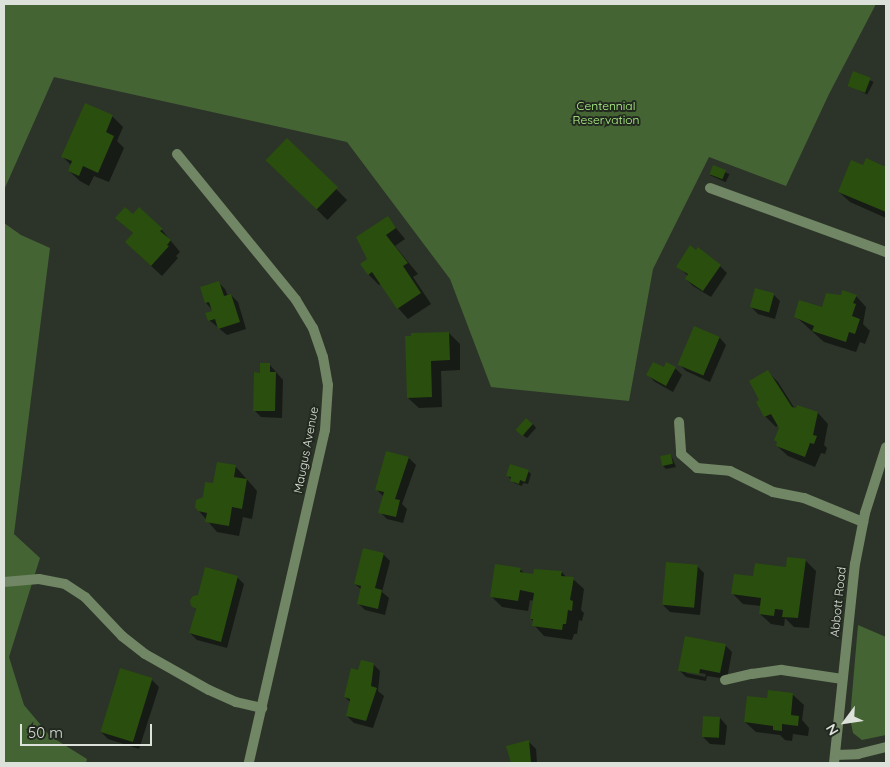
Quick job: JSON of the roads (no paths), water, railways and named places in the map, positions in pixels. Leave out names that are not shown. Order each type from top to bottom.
[{"type":"street","name":"Maugus Avenue","points":[[177,154],[296,300],[313,328],[326,371],[329,399],[325,430],[249,763]]},
{"type":"street","points":[[710,188],[886,252]]},
{"type":"street","points":[[679,422],[681,454],[697,468],[730,471],[773,492],[804,498],[864,522]]},
{"type":"street","name":"Abbott Road","points":[[835,759],[852,580],[864,522],[886,447]]},
{"type":"street","points":[[4,582],[39,579],[64,584],[85,597],[133,646],[145,654],[209,690],[236,702],[262,708]]},
{"type":"street","points":[[725,680],[782,670],[842,679]]},
{"type":"street","points":[[835,759],[886,747]]},
{"type":"park label","name":"Centennial Reservation","points":[[606,113]]}]
